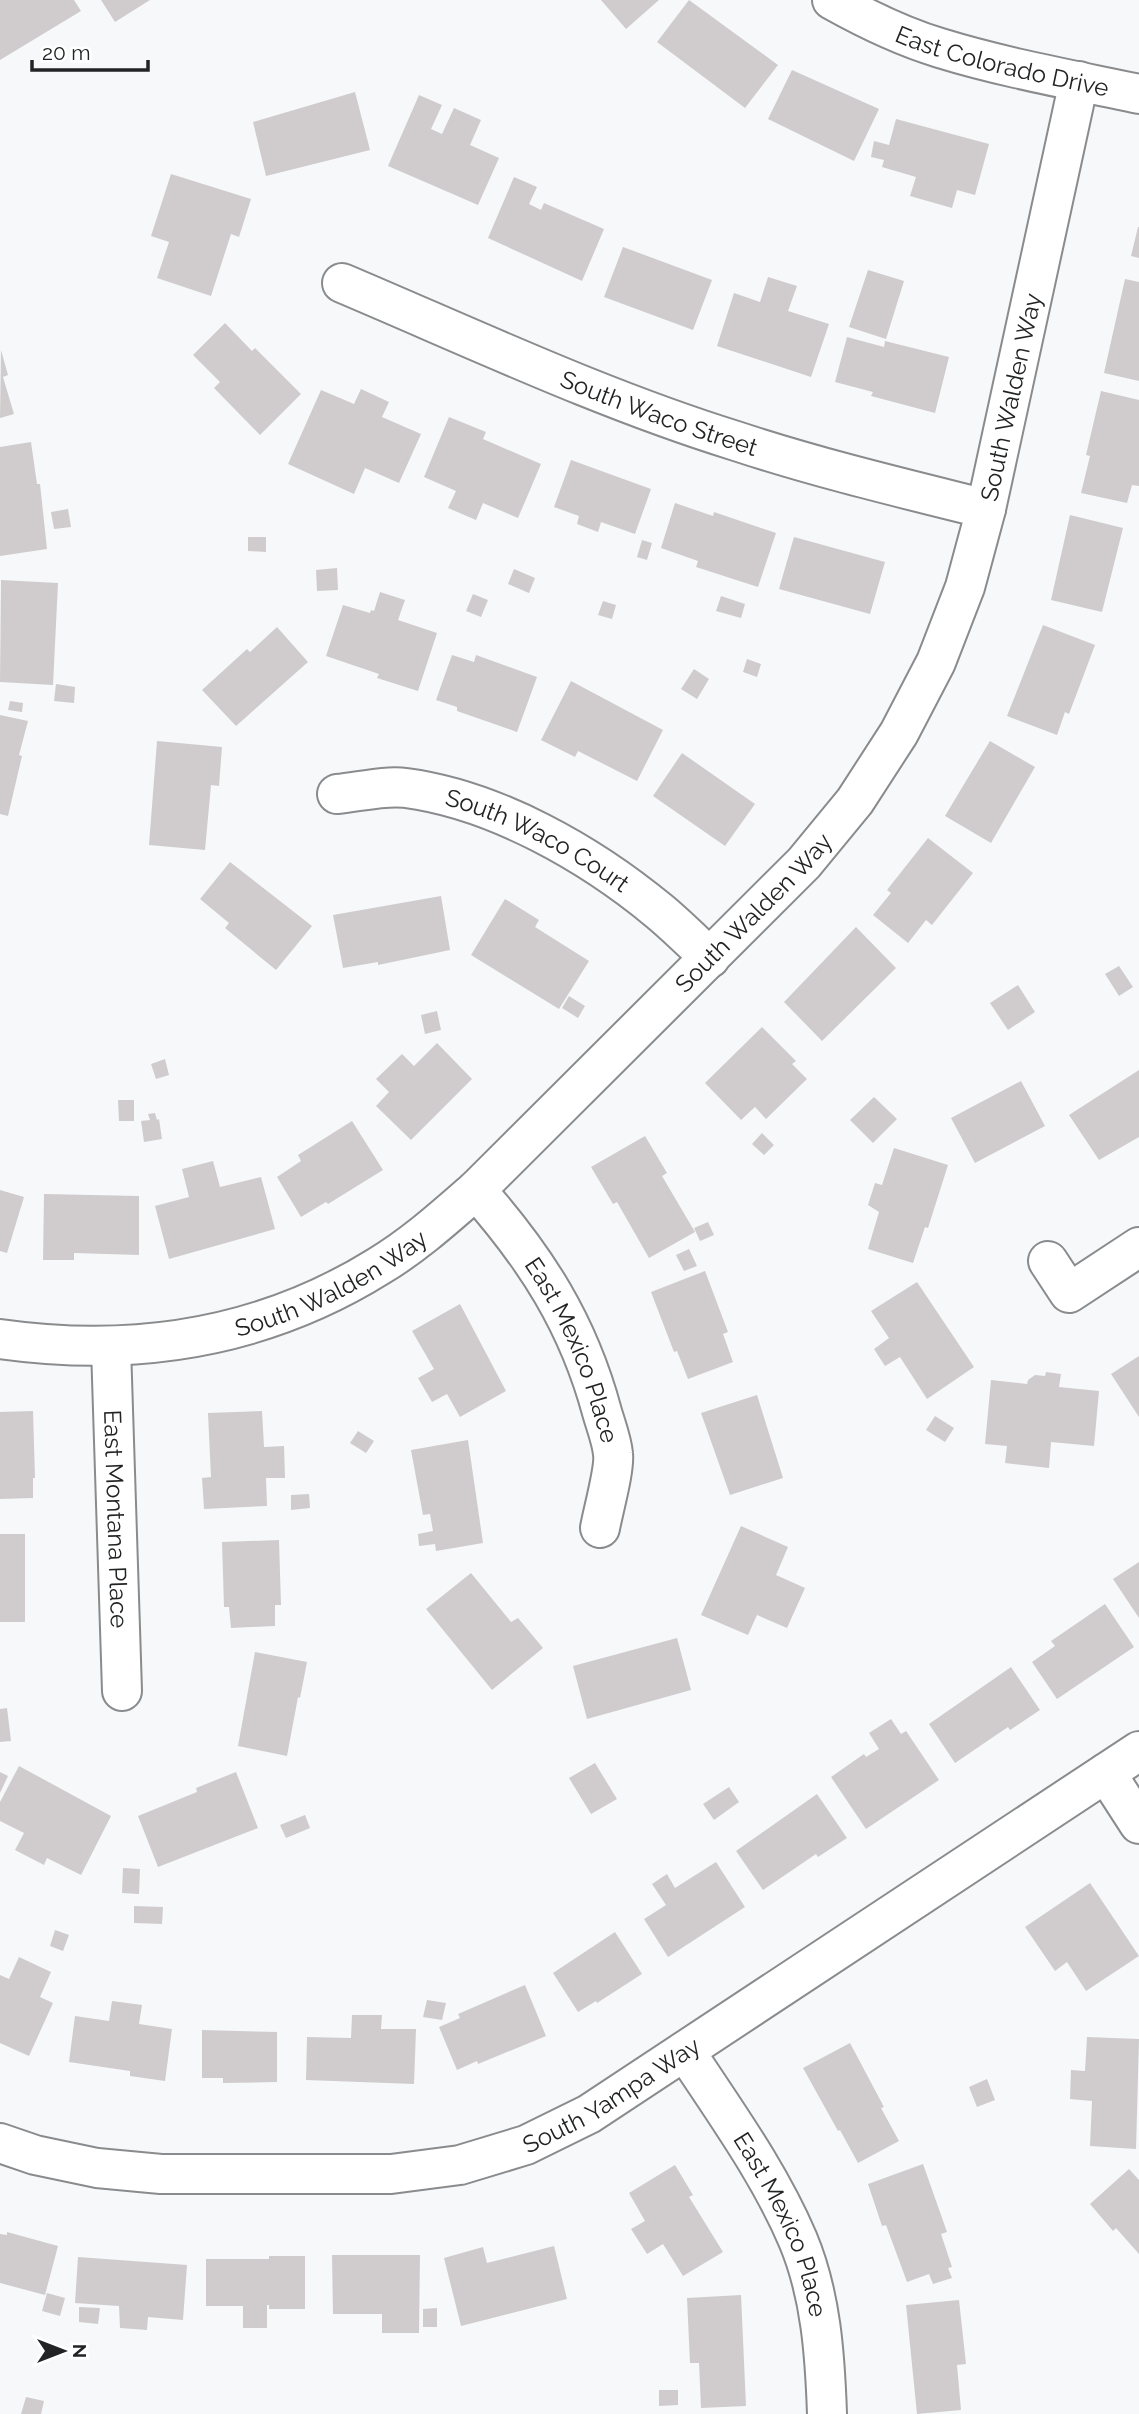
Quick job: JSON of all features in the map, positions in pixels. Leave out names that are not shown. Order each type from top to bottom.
[{"type":"street","name":"East Colorado Drive","points":[[832,0],[885,27],[938,48],[1139,94]]},
{"type":"street","name":"South Walden Way","points":[[0,1339],[45,1345],[111,1347],[195,1338],[251,1325],[330,1293],[380,1266],[426,1233],[476,1191],[804,863],[855,801],[899,733],[936,662],[965,587],[986,509],[1079,81]]},
{"type":"street","name":"South Waco Street","points":[[342,283],[612,397],[734,441],[859,478],[986,509]]},
{"type":"street","name":"South Waco Court","points":[[337,794],[404,788],[466,800],[541,833],[601,868],[658,910],[710,958]]},
{"type":"street","name":"East Mexico Place","points":[[476,1191],[510,1229],[541,1271],[566,1316],[596,1388],[614,1455],[600,1528]]},
{"type":"street","points":[[1048,1261],[1069,1293],[1139,1247]]},
{"type":"street","name":"East Montana Place","points":[[111,1347],[122,1690]]},
{"type":"street","name":"South Yampa Way","points":[[0,2143],[35,2155],[97,2168],[161,2174],[391,2174],[460,2165],[526,2145],[589,2114],[1139,1751]]},
{"type":"street","points":[[1106,1773],[1139,1824]]},
{"type":"street","name":"East Mexico Place","points":[[685,2051],[769,2180],[799,2242],[818,2308],[825,2353],[827,2414]]},
{"type":"building","points":[[0,0],[74,0],[81,11],[0,60]]},
{"type":"building","points":[[101,0],[150,0],[115,22]]},
{"type":"building","points":[[601,0],[659,0],[626,29]]},
{"type":"building","points":[[689,0],[778,65],[745,108],[657,42]]},
{"type":"building","points":[[792,70],[879,109],[854,161],[768,119]]},
{"type":"building","points":[[355,92],[370,150],[266,176],[253,122]]},
{"type":"building","points":[[419,95],[442,105],[431,129],[442,134],[454,108],[481,120],[470,145],[499,158],[478,205],[388,166]]},
{"type":"building","points":[[896,119],[989,144],[975,195],[957,190],[952,208],[910,196],[916,177],[882,167],[884,160],[871,157],[874,141],[889,145]]},
{"type":"building","points":[[171,174],[251,199],[239,237],[231,234],[211,296],[157,278],[169,242],[151,236]]},
{"type":"building","points":[[514,177],[537,187],[529,204],[541,210],[544,203],[604,229],[582,281],[488,238]]},
{"type":"building","points":[[1139,227],[1139,258],[1131,256]]},
{"type":"building","points":[[623,247],[712,280],[693,330],[604,297]]},
{"type":"building","points":[[868,270],[904,281],[886,339],[849,327]]},
{"type":"building","points":[[768,277],[797,286],[788,311],[829,324],[811,377],[717,346],[734,293],[760,302]]},
{"type":"building","points":[[1125,279],[1139,282],[1139,381],[1104,373]]},
{"type":"building","points":[[225,323],[252,351],[255,348],[301,394],[260,435],[214,388],[220,382],[193,355]]},
{"type":"building","points":[[847,337],[884,347],[885,341],[949,357],[935,413],[871,396],[873,392],[835,382]]},
{"type":"building","points":[[1,350],[8,375],[3,377],[14,414],[0,418]]},
{"type":"building","points":[[361,389],[389,402],[382,417],[421,434],[399,483],[365,468],[354,494],[288,464],[321,390],[354,404]]},
{"type":"building","points":[[1101,391],[1139,400],[1139,486],[1132,485],[1127,503],[1081,493],[1090,456],[1086,455]]},
{"type":"building","points":[[449,417],[486,432],[483,439],[541,464],[518,518],[483,503],[476,520],[448,508],[456,491],[424,477]]},
{"type":"building","points":[[31,442],[37,484],[40,484],[47,549],[0,556],[0,447]]},
{"type":"building","points":[[571,460],[651,489],[635,534],[601,522],[598,532],[577,524],[579,516],[554,507]]},
{"type":"building","points":[[675,503],[713,516],[714,512],[776,533],[758,587],[696,567],[698,561],[661,548]]},
{"type":"building","points":[[68,509],[71,527],[54,529],[51,512]]},
{"type":"building","points":[[1070,515],[1123,528],[1102,612],[1051,600]]},
{"type":"building","points":[[248,537],[266,537],[266,552],[248,551]]},
{"type":"building","points":[[794,537],[885,562],[870,614],[779,589]]},
{"type":"building","points":[[642,540],[652,543],[647,560],[637,557]]},
{"type":"building","points":[[337,568],[338,590],[317,591],[316,570]]},
{"type":"building","points":[[514,569],[535,578],[529,593],[508,584]]},
{"type":"building","points":[[1,580],[58,583],[53,685],[0,682]]},
{"type":"building","points":[[380,592],[405,600],[398,620],[437,633],[418,691],[377,678],[379,674],[326,656],[343,605],[370,613],[371,610],[374,611]]},
{"type":"building","points":[[473,594],[488,600],[481,617],[466,611]]},
{"type":"building","points":[[721,596],[745,604],[741,618],[716,611]]},
{"type":"building","points":[[603,601],[616,605],[612,619],[598,615]]},
{"type":"building","points":[[1043,625],[1095,645],[1069,714],[1065,712],[1057,735],[1007,716]]},
{"type":"building","points":[[277,627],[308,662],[236,726],[202,690],[247,649],[250,652]]},
{"type":"building","points":[[452,655],[474,662],[476,655],[537,677],[517,732],[457,711],[457,707],[436,700]]},
{"type":"building","points":[[747,659],[761,664],[757,677],[743,672]]},
{"type":"building","points":[[694,669],[709,679],[697,699],[681,689]]},
{"type":"building","points":[[571,681],[663,730],[637,781],[578,751],[575,757],[541,740]]},
{"type":"building","points":[[56,684],[75,687],[74,703],[54,701]]},
{"type":"building","points":[[10,701],[23,703],[22,712],[8,710]]},
{"type":"building","points":[[0,715],[28,721],[8,816],[0,814]]},
{"type":"building","points":[[157,741],[222,747],[219,786],[211,785],[205,850],[149,845]]},
{"type":"building","points":[[990,741],[1035,767],[991,843],[945,816]]},
{"type":"building","points":[[682,753],[755,804],[725,846],[653,796]]},
{"type":"building","points":[[928,838],[973,873],[932,925],[926,920],[908,943],[873,915],[891,893],[887,890]]},
{"type":"building","points":[[230,862],[312,926],[276,970],[225,928],[229,923],[200,899]]},
{"type":"building","points":[[441,896],[450,950],[378,965],[378,962],[343,968],[333,915]]},
{"type":"building","points":[[505,899],[539,920],[535,927],[589,961],[559,1009],[471,955]]},
{"type":"building","points":[[856,927],[896,968],[822,1041],[784,1002]]},
{"type":"building","points":[[1119,966],[1133,987],[1119,996],[1105,974]]},
{"type":"building","points":[[1018,985],[1035,1012],[1008,1030],[990,1003]]},
{"type":"building","points":[[569,996],[585,1006],[578,1018],[562,1008]]},
{"type":"building","points":[[437,1011],[441,1030],[425,1034],[421,1015]]},
{"type":"building","points":[[762,1027],[796,1061],[792,1064],[807,1079],[766,1119],[755,1107],[741,1120],[705,1083]]},
{"type":"building","points":[[437,1043],[472,1079],[411,1140],[376,1106],[389,1092],[376,1079],[402,1054],[414,1066]]},
{"type":"building","points":[[165,1059],[169,1075],[156,1079],[151,1064]]},
{"type":"building","points":[[1139,1070],[1139,1137],[1099,1160],[1069,1115]]},
{"type":"building","points":[[1021,1081],[1045,1126],[975,1163],[951,1118]]},
{"type":"building","points":[[874,1097],[897,1119],[873,1143],[850,1120]]},
{"type":"building","points":[[118,1100],[134,1100],[134,1121],[119,1121]]},
{"type":"building","points":[[155,1113],[157,1120],[159,1119],[162,1139],[144,1142],[141,1121],[150,1120],[148,1114]]},
{"type":"building","points":[[352,1121],[383,1170],[328,1204],[326,1202],[301,1217],[277,1177],[301,1161],[298,1155]]},
{"type":"building","points":[[762,1133],[774,1145],[764,1155],[752,1144]]},
{"type":"building","points":[[645,1136],[667,1173],[662,1176],[695,1232],[649,1258],[617,1202],[613,1204],[591,1167]]},
{"type":"building","points":[[894,1148],[948,1165],[928,1228],[925,1227],[913,1263],[868,1249],[879,1212],[868,1205],[875,1183],[882,1185]]},
{"type":"building","points":[[213,1161],[220,1187],[261,1177],[275,1229],[169,1259],[155,1206],[189,1197],[182,1169]]},
{"type":"building","points":[[0,1190],[24,1197],[7,1253],[0,1251]]},
{"type":"building","points":[[44,1194],[139,1196],[139,1255],[74,1253],[74,1260],[43,1260]]},
{"type":"building","points":[[708,1222],[714,1235],[700,1241],[694,1228]]},
{"type":"building","points":[[689,1249],[697,1266],[684,1271],[676,1255]]},
{"type":"building","points":[[705,1271],[728,1332],[723,1334],[733,1362],[688,1379],[677,1351],[674,1352],[651,1292]]},
{"type":"building","points":[[917,1282],[974,1367],[927,1399],[900,1357],[885,1366],[874,1349],[889,1338],[871,1311]]},
{"type":"building","points":[[460,1304],[506,1391],[460,1417],[447,1394],[432,1402],[418,1378],[434,1369],[412,1331]]},
{"type":"building","points":[[1139,1356],[1139,1417],[1111,1374]]},
{"type":"building","points":[[1046,1372],[1061,1374],[1059,1387],[1099,1391],[1094,1446],[1051,1442],[1049,1468],[1005,1463],[1007,1446],[985,1444],[991,1380],[1027,1384],[1035,1375],[1045,1376]]},
{"type":"building","points":[[757,1395],[783,1478],[730,1495],[701,1413]]},
{"type":"building","points":[[33,1411],[33,1498],[0,1499],[0,1412]]},
{"type":"building","points":[[262,1411],[264,1447],[284,1446],[285,1478],[266,1478],[267,1506],[204,1509],[202,1478],[211,1477],[208,1413]]},
{"type":"building","points":[[935,1416],[954,1428],[945,1442],[926,1430]]},
{"type":"building","points":[[358,1431],[374,1441],[366,1453],[350,1443]]},
{"type":"building","points":[[468,1440],[483,1543],[436,1551],[435,1544],[419,1546],[418,1534],[433,1531],[430,1514],[423,1515],[411,1450]]},
{"type":"building","points":[[309,1494],[310,1508],[291,1510],[291,1495]]},
{"type":"building","points":[[741,1526],[788,1547],[776,1575],[805,1588],[787,1628],[757,1615],[748,1635],[701,1615]]},
{"type":"building","points":[[0,1534],[25,1534],[25,1622],[0,1622]]},
{"type":"building","points":[[279,1540],[281,1605],[275,1605],[275,1626],[231,1628],[229,1607],[224,1607],[222,1542]]},
{"type":"building","points":[[1139,1562],[1139,1618],[1113,1579]]},
{"type":"building","points":[[471,1573],[511,1622],[518,1618],[543,1648],[492,1690],[426,1609]]},
{"type":"building","points":[[1105,1604],[1134,1647],[1057,1699],[1032,1662],[1055,1646],[1051,1641]]},
{"type":"building","points":[[677,1638],[691,1690],[587,1719],[573,1666]]},
{"type":"building","points":[[255,1652],[307,1662],[287,1756],[238,1746]]},
{"type":"building","points":[[1011,1667],[1040,1710],[1010,1730],[1008,1727],[955,1763],[929,1724]]},
{"type":"building","points":[[7,1708],[11,1741],[0,1742],[0,1709]]},
{"type":"building","points":[[891,1719],[901,1734],[906,1731],[939,1780],[866,1829],[831,1777],[864,1754],[866,1757],[879,1749],[869,1733]]},
{"type":"building","points":[[595,1763],[617,1799],[591,1814],[569,1778]]},
{"type":"building","points":[[19,1766],[111,1816],[81,1875],[47,1858],[44,1865],[15,1850],[24,1833],[0,1821],[0,1802]]},
{"type":"building","points":[[0,1772],[8,1776],[0,1793]]},
{"type":"building","points":[[236,1772],[258,1828],[158,1867],[138,1816],[197,1792],[196,1788]]},
{"type":"building","points":[[729,1787],[739,1802],[714,1820],[703,1804]]},
{"type":"building","points":[[817,1794],[847,1838],[818,1857],[816,1854],[763,1890],[736,1851]]},
{"type":"building","points":[[305,1815],[310,1828],[286,1838],[280,1825]]},
{"type":"building","points":[[716,1862],[745,1907],[668,1957],[644,1919],[666,1905],[652,1884],[667,1874],[675,1888]]},
{"type":"building","points":[[123,1868],[140,1869],[139,1894],[122,1893]]},
{"type":"building","points":[[1090,1883],[1139,1956],[1086,1991],[1067,1962],[1055,1971],[1025,1927]]},
{"type":"building","points":[[134,1906],[163,1907],[162,1924],[134,1923]]},
{"type":"building","points":[[55,1930],[69,1935],[63,1951],[50,1946]]},
{"type":"building","points":[[615,1932],[642,1974],[578,2012],[553,1973]]},
{"type":"building","points":[[19,1957],[51,1972],[40,1997],[53,2003],[29,2056],[0,2043],[0,1975],[9,1979]]},
{"type":"building","points":[[525,1985],[546,2036],[457,2070],[439,2027],[460,2018],[458,2014]]},
{"type":"building","points":[[427,2000],[446,2003],[442,2020],[423,2017]]},
{"type":"building","points":[[112,2001],[142,2005],[139,2024],[172,2029],[165,2081],[130,2076],[130,2071],[69,2062],[75,2016],[109,2021]]},
{"type":"building","points":[[352,2015],[382,2015],[381,2029],[416,2029],[414,2084],[306,2080],[307,2037],[351,2038]]},
{"type":"building","points":[[202,2030],[277,2032],[277,2082],[223,2083],[223,2078],[202,2078]]},
{"type":"building","points":[[1087,2037],[1139,2039],[1136,2149],[1090,2146],[1092,2101],[1070,2099],[1071,2070],[1085,2071]]},
{"type":"building","points":[[850,2043],[899,2141],[858,2163],[803,2068]]},
{"type":"building","points":[[987,2079],[995,2100],[977,2107],[969,2087]]},
{"type":"building","points":[[923,2164],[947,2232],[941,2234],[952,2267],[948,2268],[952,2278],[933,2284],[929,2274],[907,2282],[886,2225],[882,2226],[868,2184]]},
{"type":"building","points":[[675,2165],[693,2195],[689,2197],[723,2252],[683,2276],[663,2244],[647,2254],[631,2229],[645,2221],[629,2193]]},
{"type":"building","points":[[1129,2169],[1139,2180],[1139,2254],[1116,2228],[1113,2231],[1090,2204]]},
{"type":"building","points":[[7,2232],[58,2246],[45,2295],[0,2283],[0,2234],[7,2235]]},
{"type":"building","points":[[554,2246],[567,2299],[461,2326],[444,2258],[483,2247],[487,2263]]},
{"type":"building","points":[[332,2255],[420,2255],[419,2333],[382,2333],[382,2314],[333,2314]]},
{"type":"building","points":[[269,2256],[305,2256],[305,2309],[269,2309],[267,2305],[267,2328],[243,2328],[243,2306],[206,2306],[206,2259],[269,2259]]},
{"type":"building","points":[[78,2257],[187,2265],[183,2320],[148,2317],[147,2330],[120,2328],[119,2306],[75,2303]]},
{"type":"building","points":[[47,2293],[65,2298],[60,2316],[42,2311]]},
{"type":"building","points":[[741,2295],[746,2406],[701,2408],[699,2363],[690,2363],[687,2298]]},
{"type":"building","points":[[959,2300],[966,2364],[957,2365],[961,2410],[917,2414],[906,2305]]},
{"type":"building","points":[[79,2307],[100,2308],[98,2324],[79,2322]]},
{"type":"building","points":[[437,2308],[437,2327],[423,2327],[423,2309]]},
{"type":"building","points":[[659,2390],[678,2390],[678,2405],[659,2406]]},
{"type":"building","points":[[26,2397],[44,2401],[41,2414],[21,2414]]}]
